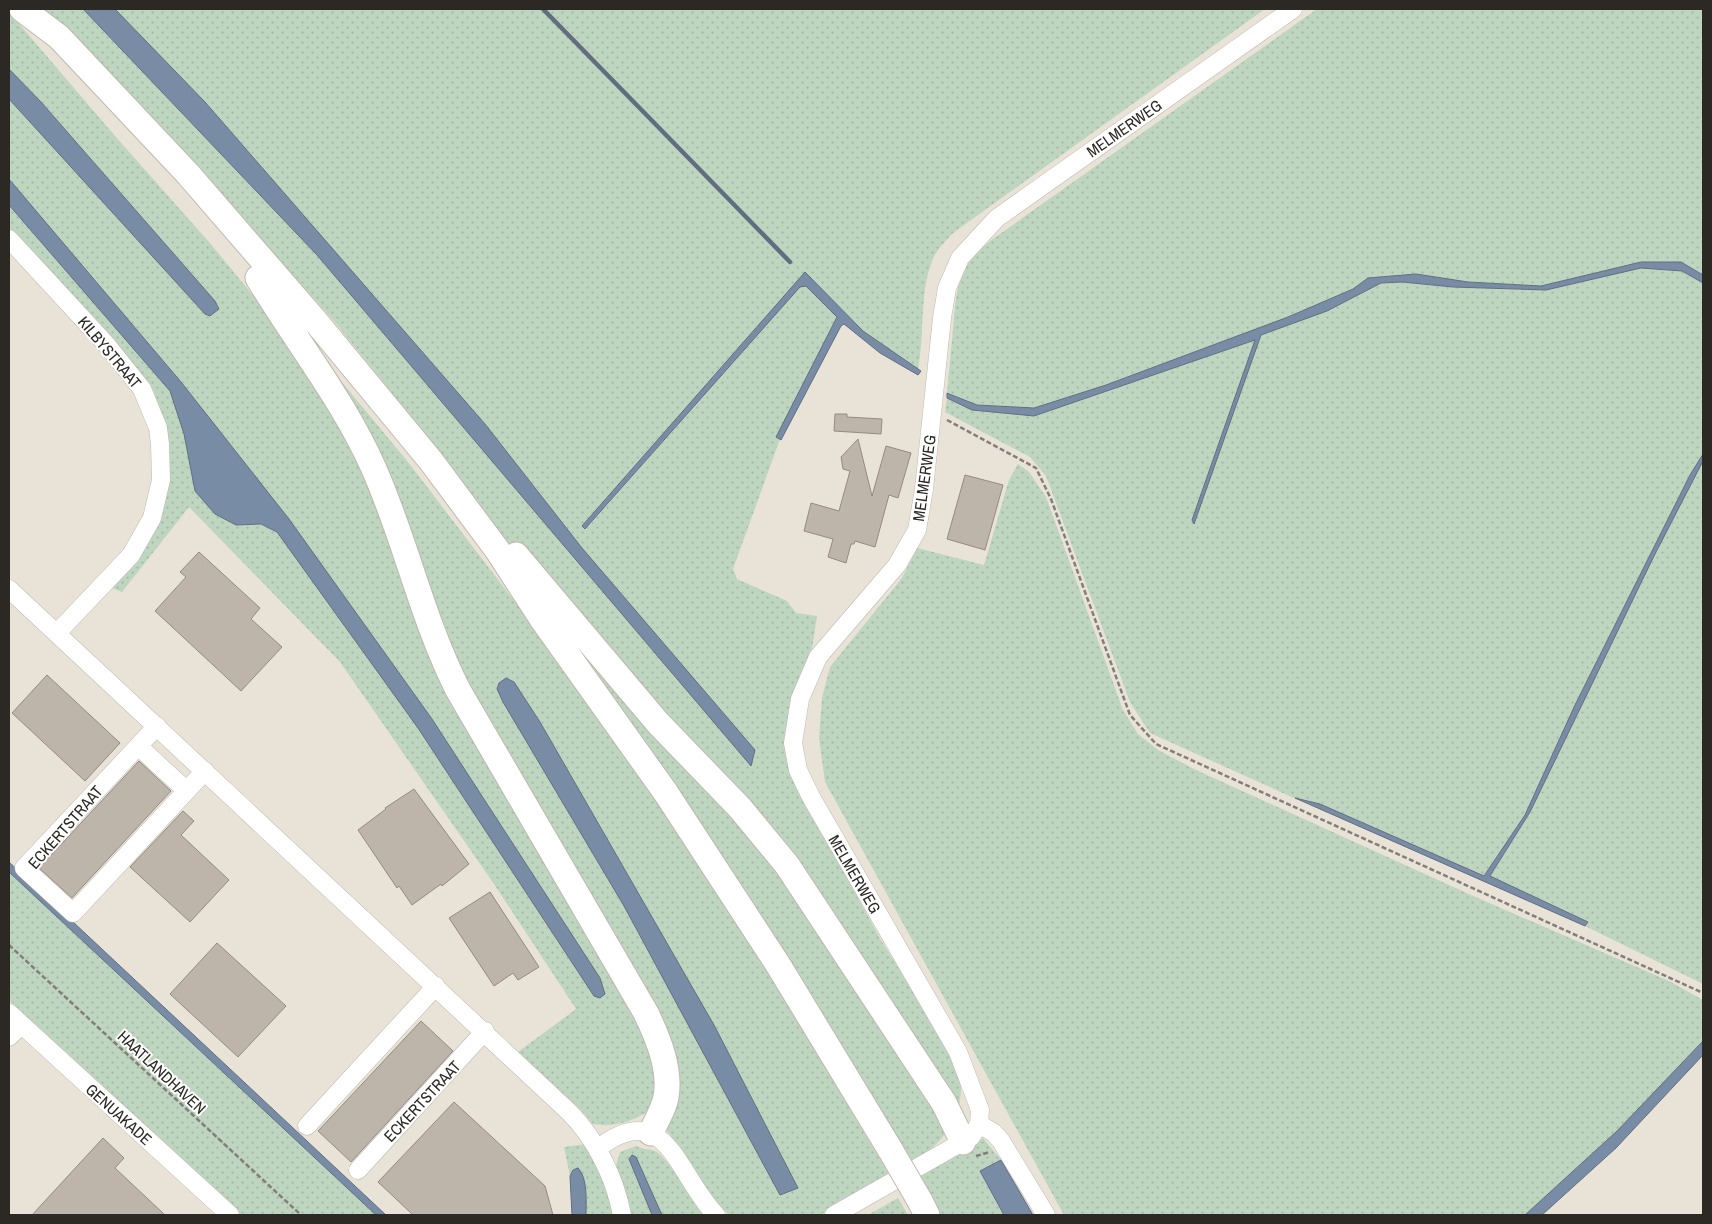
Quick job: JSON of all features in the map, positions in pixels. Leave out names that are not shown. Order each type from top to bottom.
[{"type":"highway","points":[[23,9],[48,47],[258,278],[392,437],[491,562],[542,619]]},
{"type":"highway","points":[[23,9],[59,36],[182,167],[317,323],[430,461],[498,551],[542,619],[666,794],[736,899],[825,1041],[924,1208]]},
{"type":"highway","points":[[258,278],[360,438],[388,502],[442,658],[458,690],[654,1030],[666,1070],[667,1085],[663,1108],[651,1133]]},
{"type":"highway","points":[[430,461],[450,474],[619,678],[658,723],[740,808],[787,864],[944,1103],[963,1142]]},
{"type":"street","name":"MELMERWEG","points":[[979,1124],[980,1110],[958,1052],[811,797],[798,770],[794,743],[800,699],[818,657],[897,565],[917,530],[924,489],[942,318],[947,288],[960,258],[997,218],[1293,9]]},
{"type":"street","name":"KILBYSTRAAT","points":[[9,239],[106,344],[142,389],[158,428],[160,444],[161,480],[152,518],[131,554],[57,633]]},
{"type":"street","points":[[9,589],[579,1121],[597,1149],[615,1189],[622,1215]]},
{"type":"street","name":"ECKERTSTRAAT","points":[[157,726],[24,868],[45,888],[73,913],[205,771]]},
{"type":"street","points":[[138,746],[187,791]]},
{"type":"street","points":[[307,1126],[436,986]]},
{"type":"street","points":[[9,1037],[15,1019]]},
{"type":"street","name":"GENUAKADE","points":[[15,1019],[230,1215]]},
{"type":"street","name":"ECKERTSTRAAT","points":[[358,1170],[485,1032]]},
{"type":"street","points":[[834,1215],[971,1137],[979,1124],[994,1133],[1001,1142],[1046,1215]]},
{"type":"street","points":[[597,1149],[614,1137],[626,1132],[651,1133],[662,1140],[670,1150],[716,1215]]},
{"type":"path","points":[[932,412],[1036,468],[1051,499],[1130,715],[1156,744],[1703,993]]},
{"type":"path","name":"HAATLANDHAVEN","points":[[9,945],[300,1215]]},
{"type":"green space","points":[[39,9],[83,9],[317,255],[751,765],[755,750],[582,548],[485,424],[205,102],[115,9],[1265,9],[953,233],[936,253],[928,274],[925,287],[918,369],[863,331],[804,273],[582,526],[586,529],[800,287],[806,286],[837,317],[777,436],[780,439],[733,569],[737,579],[787,601],[796,613],[817,616],[812,649],[789,727],[830,847],[881,940],[955,1059],[960,1075],[961,1091],[959,1106],[954,1120],[946,1133],[924,1155],[910,1164],[493,536],[451,466],[334,321],[224,198]]},
{"type":"green space","points":[[1317,9],[1703,9],[1703,275],[1681,262],[1641,262],[1541,286],[1467,282],[1416,274],[1368,278],[1353,289],[1288,317],[1106,385],[1034,408],[977,405],[947,392],[957,291],[965,270],[979,250]]},
{"type":"green space","points":[[9,12],[209,242],[284,333],[374,482],[418,618],[623,982],[661,1069],[651,1110],[623,1123],[593,1124],[579,1108],[518,1052],[576,1009],[494,884],[340,662],[189,507],[122,592],[112,588],[150,541],[163,508],[168,454],[165,422],[153,390],[125,355],[9,233],[9,205],[170,391],[184,434],[195,491],[236,525],[261,524],[277,532],[418,728],[594,996],[600,998],[605,994],[600,978],[432,719],[181,382],[9,179],[9,99],[205,314],[219,309],[215,301],[41,102],[9,69]]},
{"type":"green space","points":[[1641,268],[1682,271],[1703,283],[1703,454],[1690,475],[1575,705],[1525,815],[1484,876],[1320,804],[1294,798],[1150,733],[1130,702],[1046,476],[1030,457],[945,412],[947,398],[972,410],[1034,416],[1256,340],[1192,520],[1194,523],[1261,335],[1327,311],[1381,283],[1402,282],[1453,287],[1546,290]]},
{"type":"green space","points":[[297,328],[408,462],[570,674],[723,897],[890,1176],[820,1215],[729,1215],[718,1205],[664,1126],[674,1082],[449,665]],"holes":[[[514,682],[540,722],[714,1025],[798,1188],[780,1194],[624,906],[497,689]]]},
{"type":"green space","points":[[1703,461],[1703,984],[1585,926],[1588,922],[1490,877],[1530,812],[1654,556]]},
{"type":"green space","points":[[1018,464],[1029,472],[1046,497],[1123,710],[1138,734],[1158,750],[1194,769],[1471,895],[1669,981],[1703,1000],[1703,1041],[1617,1131],[1525,1215],[1064,1215],[825,782],[819,738],[822,698],[830,667],[902,578],[917,548],[984,565],[1009,480]]},
{"type":"green space","points":[[9,872],[376,1215],[241,1215],[9,1000]]},
{"type":"green space","points":[[983,1138],[1001,1160],[980,1171],[1004,1215],[939,1215],[918,1178]]},
{"type":"green space","points":[[586,1144],[605,1181],[615,1215],[586,1215],[585,1191],[573,1170],[570,1176],[564,1147]]},
{"type":"green space","points":[[636,1146],[655,1151],[661,1155],[703,1215],[662,1215],[636,1157],[644,1195],[652,1215],[629,1215],[623,1185],[616,1165],[620,1152]]},
{"type":"green space","points":[[898,1198],[908,1215],[868,1215]]},
{"type":"water","points":[[83,9],[115,9],[205,102],[485,424],[582,548],[755,750],[751,766],[317,255]]},
{"type":"water","points":[[9,69],[41,102],[215,301],[219,309],[210,316],[205,314],[9,99]]},
{"type":"water","points":[[9,179],[181,382],[289,519],[432,719],[600,978],[605,994],[600,998],[594,996],[418,728],[277,532],[261,524],[236,525],[215,514],[195,491],[184,434],[170,391],[9,205]]},
{"type":"water","points":[[1641,262],[1681,262],[1703,275],[1703,283],[1682,271],[1641,268],[1546,290],[1453,287],[1402,282],[1381,283],[1327,311],[1261,335],[1194,524],[1192,520],[1255,340],[1034,416],[972,410],[947,398],[947,393],[977,405],[1034,408],[1106,385],[1288,317],[1353,289],[1368,278],[1416,274],[1468,282],[1541,286]]},
{"type":"water","points":[[805,272],[863,331],[921,371],[918,375],[880,353],[844,324],[841,326],[781,440],[776,437],[837,317],[806,286],[800,287],[585,529],[582,526]]},
{"type":"water","points":[[1703,454],[1703,461],[1654,556],[1530,812],[1490,876],[1588,922],[1585,926],[1295,798],[1320,804],[1484,876],[1525,815],[1575,705],[1690,475]]},
{"type":"water","points":[[506,678],[514,682],[540,722],[714,1025],[798,1188],[780,1195],[624,906],[503,702],[497,689],[499,683]]},
{"type":"water","points":[[9,862],[386,1215],[376,1215],[9,872]]},
{"type":"water","points":[[1703,1041],[1703,1055],[1616,1148],[1542,1215],[1525,1215],[1617,1131]]},
{"type":"water","points":[[632,1155],[636,1157],[662,1215],[652,1215],[629,1159]]},
{"type":"water","points":[[1001,1160],[1033,1215],[1004,1215],[980,1171]]},
{"type":"water","points":[[578,1168],[585,1184],[586,1215],[572,1215],[570,1176],[573,1170]]},
{"type":"building","points":[[835,414],[847,414],[847,417],[882,419],[881,434],[834,431]]},
{"type":"building","points":[[858,439],[872,496],[886,446],[911,453],[898,498],[889,495],[875,547],[855,541],[854,544],[851,544],[846,563],[828,557],[833,539],[804,531],[811,503],[839,511],[850,471],[843,469],[841,457]]},
{"type":"building","points":[[965,475],[1003,485],[985,550],[947,539]]},
{"type":"building","points":[[199,552],[260,608],[251,619],[282,647],[241,691],[155,611],[186,577],[180,572]]},
{"type":"building","points":[[47,675],[120,743],[85,781],[12,713]]},
{"type":"building","points":[[139,761],[171,791],[72,898],[39,868]]},
{"type":"building","points":[[414,789],[469,864],[442,886],[441,884],[412,905],[399,886],[397,888],[358,830],[385,808]]},
{"type":"building","points":[[183,811],[194,821],[181,835],[229,880],[190,922],[130,867]]},
{"type":"building","points":[[490,892],[539,967],[518,980],[513,973],[494,986],[449,918]]},
{"type":"building","points":[[217,943],[286,1006],[238,1057],[170,994]]},
{"type":"building","points":[[421,1021],[453,1051],[351,1162],[318,1131]]},
{"type":"building","points":[[454,1102],[545,1186],[553,1215],[413,1215],[378,1182]]},
{"type":"building","points":[[103,1138],[124,1158],[115,1168],[165,1215],[32,1215]]},
{"type":"waterway","points":[[543,9],[790,262]]}]
